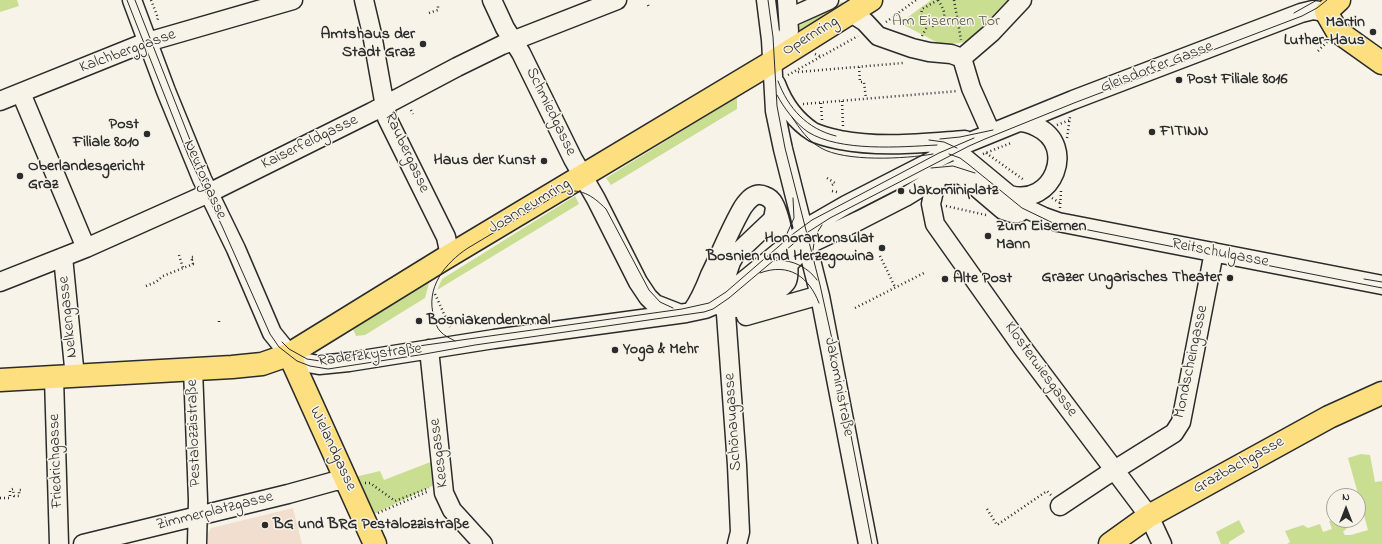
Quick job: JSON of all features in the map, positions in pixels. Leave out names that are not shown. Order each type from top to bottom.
[{"type":"main road","name":"Opernring","points":[[781,48],[851,13],[871,0]]},
{"type":"main road","points":[[1325,2],[1337,31],[1382,63]]},
{"type":"main road","name":"Joanneumring","points":[[289,354],[582,176],[781,48]]},
{"type":"main road","points":[[0,380],[262,364],[289,354]]},
{"type":"main road","name":"Wielandgasse","points":[[289,354],[375,544]]},
{"type":"main road","name":"Grazbachgasse","points":[[1110,544],[1149,516],[1329,417],[1379,393]]},
{"type":"street","name":"Neutorgasse","points":[[132,0],[152,35],[178,120],[209,193],[236,249],[272,333],[289,354]]},
{"type":"street","name":"Kalchberggasse","points":[[0,101],[152,35],[257,5],[294,0]]},
{"type":"street","name":"Raubergasse","points":[[364,0],[372,34],[387,118],[446,237],[450,256]]},
{"type":"street","name":"Schmiedgasse","points":[[492,0],[509,35],[521,53],[582,176],[596,199],[638,282],[649,298],[659,307],[686,312]]},
{"type":"street","name":"Kaiserfeldgasse","points":[[0,282],[86,248],[209,193],[457,67],[509,35],[617,0]]},
{"type":"street","points":[[766,0],[781,48],[781,96],[795,117],[814,132],[829,138],[862,143],[898,144],[966,140],[991,134]]},
{"type":"street","points":[[787,0],[774,97],[778,126],[805,237]]},
{"type":"street","points":[[781,48],[828,0]]},
{"type":"street","points":[[851,13],[865,22],[877,26],[878,36],[912,48],[930,52],[951,54],[962,52],[991,33],[1022,0]]},
{"type":"street","name":"Gleisdorfer Gasse","points":[[991,134],[1301,13],[1313,10],[1325,2]]},
{"type":"street","points":[[962,52],[971,88],[991,134]]},
{"type":"street","points":[[21,93],[86,248]]},
{"type":"street","points":[[1010,195],[1030,196],[1040,191],[1047,185],[1055,172],[1057,157],[1056,148],[1052,140],[1043,130],[1030,123],[1019,122]]},
{"type":"street","points":[[805,237],[825,216],[949,152],[991,134]]},
{"type":"street","points":[[949,152],[985,160],[1010,195],[1026,208],[1044,217],[1060,212]]},
{"type":"street","points":[[939,180],[949,152]]},
{"type":"street","points":[[726,310],[785,240],[843,229],[939,180],[985,160]]},
{"type":"street","points":[[939,180],[957,174],[963,176],[1004,210],[1012,213],[1019,213],[1026,208]]},
{"type":"street","name":"Klosterwiesgasse","points":[[939,180],[931,204],[935,224],[1022,347],[1149,516],[1162,544]]},
{"type":"street","points":[[755,195],[763,195],[771,200],[785,240],[780,273],[745,292],[726,310],[716,281],[739,214],[747,201],[755,195]]},
{"type":"street","name":"Reitschulgasse","points":[[1060,212],[1214,252],[1382,285]]},
{"type":"street","points":[[686,312],[697,304],[735,255],[773,219],[799,270],[816,292],[726,310]]},
{"type":"street","name":"Jakoministraße","points":[[805,237],[868,544]]},
{"type":"street","name":"Mondscheingasse","points":[[1058,503],[1174,433],[1181,422],[1214,252]]},
{"type":"street","name":"Nelkengasse","points":[[64,257],[65,377]]},
{"type":"street","points":[[629,320],[637,308],[649,298]]},
{"type":"street","name":"Radetzkystraße","points":[[289,354],[305,362],[327,364],[705,308],[726,310]]},
{"type":"street","name":"Schönaugasse","points":[[726,310],[737,465],[740,532],[737,544]]},
{"type":"street","name":"Keesgasse","points":[[429,349],[444,494],[452,510],[483,544]]},
{"type":"street","name":"Pestalozzistraße","points":[[193,369],[198,500],[197,544]]},
{"type":"street","name":"Friedrichgasse","points":[[59,544],[56,452],[65,377]]},
{"type":"street","name":"Zimmerplatzgasse","points":[[83,544],[288,494],[335,481],[347,482]]},
{"type":"path","points":[[151,0],[158,18],[152,35]]},
{"type":"path","points":[[795,72],[877,26],[889,21],[916,0]]},
{"type":"path","points":[[924,0],[927,5]]},
{"type":"path","points":[[938,0],[945,14],[942,21],[933,26],[921,15],[922,9],[927,5],[938,0]]},
{"type":"path","points":[[954,0],[962,52]]},
{"type":"path","points":[[430,13],[438,10],[438,4]]},
{"type":"path","points":[[921,38],[929,23]]},
{"type":"path","points":[[1318,51],[1329,40]]},
{"type":"path","points":[[781,48],[795,72]]},
{"type":"path","points":[[795,72],[903,63]]},
{"type":"path","points":[[859,67],[860,82],[864,82],[866,99]]},
{"type":"path","points":[[809,104],[968,90],[971,88]]},
{"type":"path","points":[[842,101],[844,133]]},
{"type":"path","points":[[821,103],[822,127]]},
{"type":"path","points":[[411,110],[413,114]]},
{"type":"path","points":[[982,150],[985,160],[1014,174],[1040,191],[1060,212]]},
{"type":"path","points":[[827,178],[835,183],[832,185]]},
{"type":"path","points":[[179,255],[183,268]]},
{"type":"path","points":[[880,256],[895,288]]},
{"type":"path","points":[[146,286],[156,282],[162,276],[195,264],[193,259]]},
{"type":"path","points":[[855,308],[924,273]]},
{"type":"path","points":[[435,294],[450,327]]},
{"type":"path","points":[[347,482],[354,485],[370,482],[395,501],[430,489],[377,514]]},
{"type":"path","points":[[0,498],[10,498],[10,490],[13,490],[14,496],[19,496],[19,490],[22,490]]},
{"type":"path","points":[[987,509],[997,525],[1047,491],[1058,503]]},
{"type":"shaded area","name":"BG und BRG Pestalozzistraße","points":[[293,508],[302,544],[208,544],[207,535],[211,528]]},
{"type":"green space","points":[[0,0],[17,0],[19,6],[0,12]]},
{"type":"green space","name":"Am Eisernen Tor","points":[[931,0],[1008,0],[967,42],[942,45],[900,23]]},
{"type":"green space","name":"Am Eisernen Tor","points":[[842,2],[847,4],[797,38],[795,28]]},
{"type":"green space","points":[[737,97],[737,109],[611,185],[606,178]]},
{"type":"green space","points":[[575,196],[579,204],[437,290],[442,279]]},
{"type":"green space","points":[[429,283],[425,298],[365,335],[356,336],[353,329]]},
{"type":"green space","points":[[1361,454],[1370,455],[1375,482],[1382,481],[1382,544],[1287,544],[1290,542],[1285,531],[1303,525],[1308,528],[1320,524],[1323,532],[1332,528],[1347,528],[1343,532],[1345,535],[1351,535],[1368,530],[1366,523],[1366,488],[1356,488],[1348,458]]},
{"type":"green space","points":[[433,461],[437,483],[372,515],[355,477],[380,471],[384,480]]},
{"type":"green space","points":[[1239,520],[1245,532],[1229,542],[1229,544],[1221,544],[1216,532]]},
{"type":"tram line","points":[[127,0],[188,155],[222,226],[270,334],[279,347],[297,361],[310,366],[328,369],[475,345],[704,312],[713,309],[729,298],[805,234],[830,218],[969,146],[1074,103],[1302,16],[1317,8],[1327,0]]},
{"type":"tram line","points":[[135,0],[205,178],[223,215]]},
{"type":"tram line","points":[[768,0],[773,37],[777,106],[785,148],[820,285],[834,348],[872,544]]},
{"type":"tram line","points":[[1294,13],[1317,0]]},
{"type":"tram line","points":[[778,81],[787,100],[800,116],[816,128],[836,136]]},
{"type":"tram line","points":[[777,95],[794,120],[808,132],[836,143],[871,147],[937,145]]},
{"type":"tram line","points":[[792,117],[812,142],[821,148],[845,156],[892,158],[933,154]]},
{"type":"tram line","points":[[940,139],[960,137],[993,130]]},
{"type":"tram line","points":[[282,342],[289,349],[307,359],[327,362],[383,351],[682,309],[709,303],[726,292],[793,234],[812,220],[939,153],[974,138]]},
{"type":"tram line","points":[[929,140],[944,142],[957,148]]},
{"type":"tram line","points":[[949,154],[960,158],[1022,208],[1053,223],[1382,288]]},
{"type":"tram line","points":[[931,168],[953,166],[975,173]]},
{"type":"tram line","points":[[455,341],[445,336],[439,330],[435,321],[432,296],[439,277],[452,261],[468,248],[560,193],[567,191],[580,192],[591,196],[606,209],[649,290],[660,302],[673,308]]},
{"type":"tram line","points":[[785,238],[794,218],[793,198]]},
{"type":"tram line","points":[[813,250],[815,236],[822,225]]},
{"type":"tram line","points":[[772,261],[778,260],[797,264],[803,267],[817,280]]},
{"type":"tram line","points":[[760,273],[780,269],[797,274],[810,286],[819,303]]},
{"type":"tram line","points":[[1364,279],[1382,282]]},
{"type":"place","name":"Martin Luther-Haus","points":[[1373,32]]},
{"type":"place","name":"Amtshaus der Stadt Graz","points":[[423,44]]},
{"type":"place","name":"Post Filiale 8016","points":[[1179,80]]},
{"type":"place","name":"FITINN","points":[[1152,132]]},
{"type":"place","name":"Post Filiale 8010","points":[[147,134]]},
{"type":"place","name":"Haus der Kunst","points":[[544,161]]},
{"type":"place","name":"Oberlandesgericht Graz","points":[[20,176]]},
{"type":"place","name":"Jakominiplatz","points":[[901,191]]},
{"type":"place","name":"Zum Eisernen Mann","points":[[988,236]]},
{"type":"place","name":"Honorarkonsulat Bosnien und Herzegowina","points":[[882,248]]},
{"type":"place","name":"Grazer Ungarisches Theater","points":[[1230,278]]},
{"type":"place","name":"Alte Post","points":[[945,279]]},
{"type":"place","name":"Bosniakendenkmal","points":[[419,321]]},
{"type":"place","name":"Yoga & Mehr","points":[[615,350]]},
{"type":"place","name":"BG und BRG Pestalozzistraße","points":[[265,525]]}]
